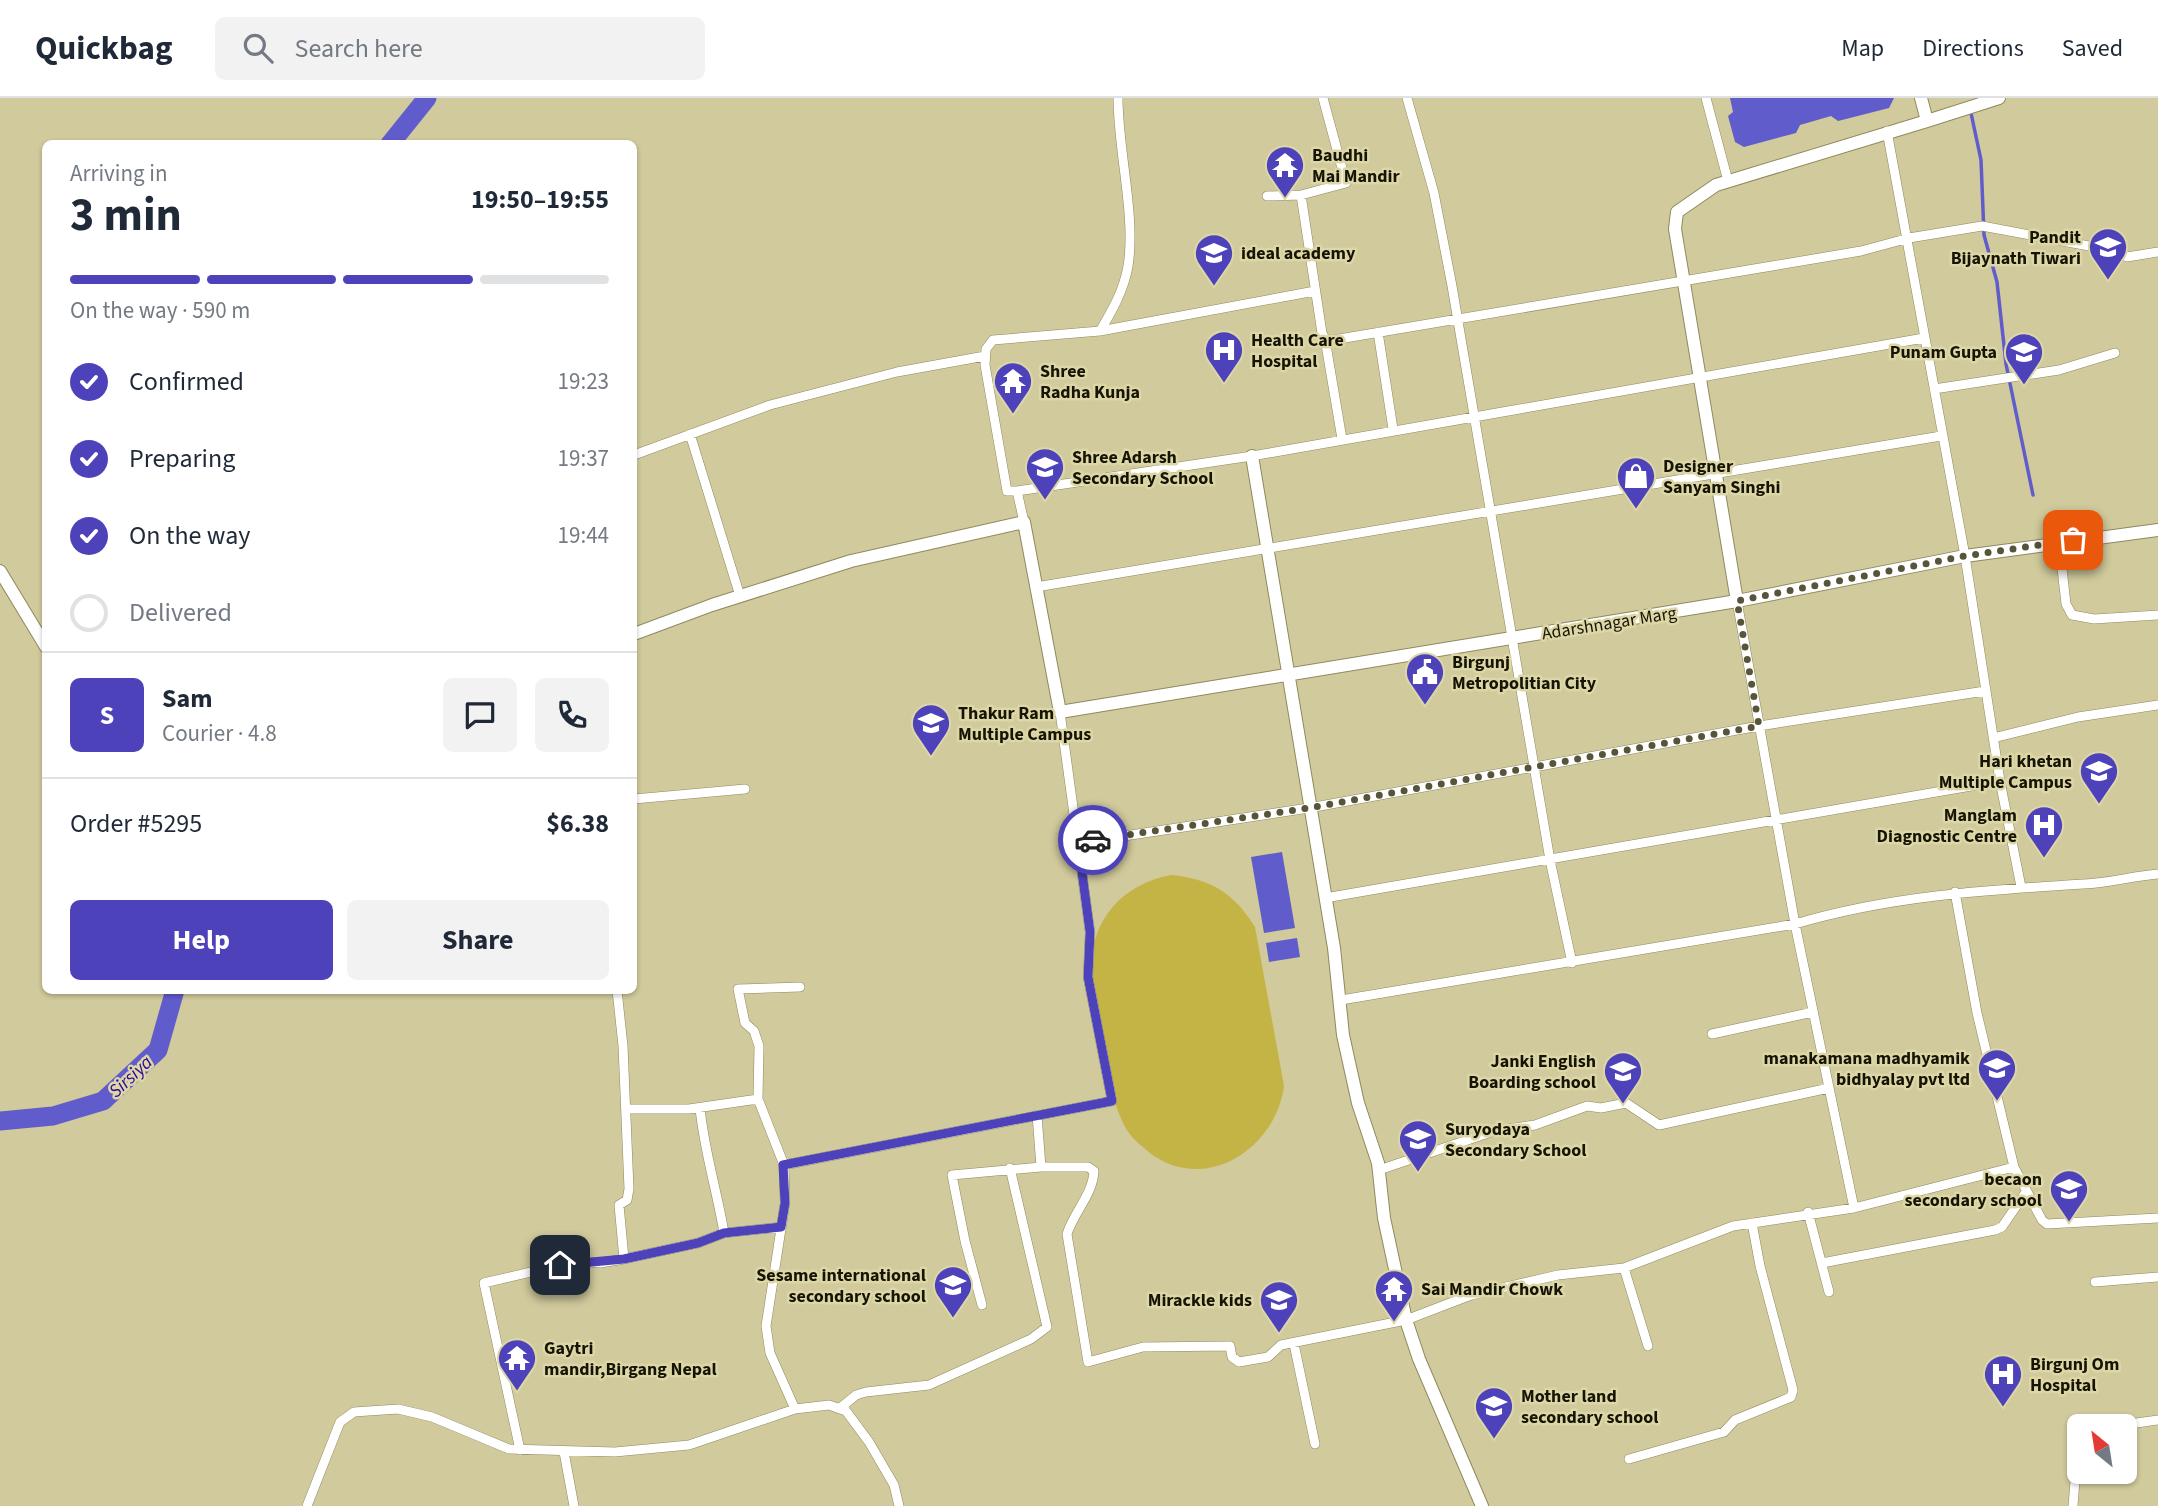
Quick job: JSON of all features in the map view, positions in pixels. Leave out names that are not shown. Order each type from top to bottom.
[{"type":"street","points":[[1100,331],[1116,304],[1128,266],[1129,235],[1118,98]]},
{"type":"street","points":[[1267,196],[1301,195],[1346,183],[1323,98]]},
{"type":"street","points":[[1407,98],[1434,193],[1475,415],[1550,860],[1572,963]]},
{"type":"street","points":[[1706,98],[1728,181]]},
{"type":"street","points":[[1921,98],[1927,121]]},
{"type":"street","points":[[1854,1208],[1795,924],[1759,726],[1675,229],[1677,212],[1716,185],[1999,98]]},
{"type":"street","points":[[1887,131],[1909,238],[1941,436],[1965,556],[2000,781],[2021,887]]},
{"type":"street","points":[[1301,195],[1315,291],[1342,439]]},
{"type":"street","points":[[1325,339],[1684,282],[1861,251],[1909,238],[1986,226],[2121,252],[2127,257],[2158,252]]},
{"type":"street","points":[[1315,291],[1100,331],[993,340],[986,349],[985,356],[1007,491],[1252,456],[1924,338]]},
{"type":"street","points":[[1378,332],[1394,429]]},
{"type":"street","points":[[1934,389],[2059,370],[2115,353]]},
{"type":"street","points":[[637,454],[769,405],[897,372],[985,356]]},
{"type":"street","points":[[690,434],[740,596]]},
{"type":"street","points":[[1036,587],[1941,436]]},
{"type":"street","points":[[1252,456],[1265,550],[1325,898],[1341,1000],[1343,1035],[1379,1170],[1384,1217],[1406,1320],[1419,1359],[1482,1506]]},
{"type":"street","points":[[783,1165],[1112,1101],[1088,977],[1090,932],[1060,712],[1017,491]]},
{"type":"street","points":[[637,633],[740,596],[851,561],[1024,522]]},
{"type":"street","name":"Adarshnagar Marg","points":[[1060,712],[1737,601],[1965,556],[2158,530]]},
{"type":"street","points":[[2059,542],[2066,604],[2072,615],[2094,619],[2158,615]]},
{"type":"street","points":[[0,571],[42,640]]},
{"type":"street","points":[[1078,843],[1309,808],[1759,726],[1985,691]]},
{"type":"street","points":[[1993,738],[2078,717],[2158,705]]},
{"type":"street","points":[[1325,898],[1777,822],[2000,781]]},
{"type":"street","points":[[637,799],[745,789]]},
{"type":"street","points":[[1341,1000],[1795,924],[1836,912],[1955,892],[2088,884],[2158,874]]},
{"type":"street","points":[[1955,892],[1977,1013],[2014,1167],[2026,1192],[2047,1224],[2158,1218]]},
{"type":"street","points":[[795,1409],[770,1353],[766,1326],[785,1203],[783,1165],[758,1099],[759,1046],[754,1031],[745,1023],[738,989],[800,986]]},
{"type":"street","points":[[617,994],[627,1109],[629,1189],[627,1200],[619,1205],[624,1259]]},
{"type":"street","points":[[1712,1034],[1813,1012]]},
{"type":"street","points":[[1379,1170],[1494,1130],[1535,1125],[1587,1105],[1601,1108],[1626,1103],[1659,1125],[1829,1088]]},
{"type":"street","points":[[627,1109],[701,1108],[758,1099]]},
{"type":"street","points":[[701,1108],[703,1143],[717,1189],[724,1233]]},
{"type":"street","points":[[1037,1115],[1041,1167]]},
{"type":"street","points":[[982,1305],[965,1241],[952,1175],[1041,1167],[1088,1167],[1094,1171],[1089,1192],[1072,1219],[1067,1234],[1088,1362],[1143,1347],[1174,1345],[1230,1346],[1232,1357],[1238,1362],[1268,1357],[1281,1345],[1406,1320],[1471,1295],[1558,1275],[1624,1268],[1733,1226],[1808,1212],[1854,1208],[2014,1167]]},
{"type":"street","points":[[839,1409],[856,1395],[929,1385],[1031,1339],[1046,1327],[1010,1168]]},
{"type":"street","points":[[1822,1264],[1996,1230],[2002,1227],[2026,1192]]},
{"type":"street","points":[[1808,1212],[1829,1292]]},
{"type":"street","points":[[1629,1460],[1724,1432],[1735,1420],[1791,1397],[1793,1390],[1760,1266],[1752,1223]]},
{"type":"street","points":[[520,1450],[484,1283],[578,1261],[624,1259],[698,1243],[724,1233],[781,1227]]},
{"type":"street","points":[[1624,1268],[1648,1346]]},
{"type":"street","points":[[2095,1282],[2158,1277]]},
{"type":"street","points":[[1294,1344],[1315,1444]]},
{"type":"street","points":[[311,1504],[340,1422],[354,1412],[398,1409],[432,1417],[509,1449],[564,1452],[649,1451],[690,1445],[795,1409],[829,1405],[846,1411],[869,1442],[894,1485],[899,1506]]},
{"type":"street","points":[[2137,1423],[2158,1420]]},
{"type":"street","points":[[564,1452],[574,1506]]},
{"type":"street","points":[[2073,1506],[2075,1484]]},
{"type":"shaded area","points":[[1730,98],[1894,98],[1889,108],[1838,121],[1831,116],[1800,125],[1796,133],[1744,147],[1735,142],[1728,116],[1733,112]]},
{"type":"shaded area","points":[[1282,852],[1295,928],[1264,933],[1251,857]]},
{"type":"shaded area","points":[[1171,875],[1198,880],[1220,890],[1239,905],[1255,927],[1284,1086],[1268,1129],[1253,1146],[1215,1167],[1193,1169],[1172,1165],[1150,1153],[1132,1137],[1119,1114],[1113,1095],[1100,1030],[1091,969],[1097,934],[1113,907],[1125,896],[1138,886]]},
{"type":"shaded area","points":[[1297,938],[1300,957],[1269,962],[1266,943]]},
{"type":"waterway","name":"Sirsiya","points":[[393,140],[427,98]]},
{"type":"waterway","points":[[1971,113],[1981,160],[1984,235],[1997,282],[2006,364],[2033,495]]},
{"type":"waterway","name":"Sirsiya","points":[[0,1121],[53,1116],[103,1101],[158,1050],[174,994]]},
{"type":"way so far","points":[[1093,840],[1309,808],[1759,726],[1737,601],[1965,556],[2073,540]]},
{"type":"place","name":"Baudhi Mai Mandir","points":[[1285,199]]},
{"type":"place","name":"Pandit Bijaynath Tiwari","points":[[2108,281]]},
{"type":"place","name":"ideal academy","points":[[1214,287]]},
{"type":"place","name":"Health Care Hospital","points":[[1224,384]]},
{"type":"place","name":"Punam Gupta","points":[[2024,386]]},
{"type":"place","name":"Shree Radha Kunja","points":[[1013,415]]},
{"type":"place","name":"Shree Adarsh Secondary School","points":[[1045,501]]},
{"type":"place","name":"Designer Sanyam Singhi","points":[[1636,510]]},
{"type":"place","name":"Birgunj Metropolitian City","points":[[1425,706]]},
{"type":"place","name":"Thakur Ram Multiple Campus","points":[[931,757]]},
{"type":"place","name":"Hari khetan Multiple Campus","points":[[2099,805]]},
{"type":"place","name":"Manglam Diagnostic Centre","points":[[2044,859]]},
{"type":"place","name":"manakamana madhyamik bidhyalay pvt ltd","points":[[1997,1102]]},
{"type":"place","name":"Janki English Boarding school","points":[[1623,1105]]},
{"type":"place","name":"Suryodaya Secondary School","points":[[1418,1173]]},
{"type":"place","name":"becaon secondary school","points":[[2069,1223]]},
{"type":"place","name":"Sesame international secondary school","points":[[953,1319]]},
{"type":"place","name":"Sai Mandir Chowk","points":[[1394,1323]]},
{"type":"place","name":"Mirackle kids","points":[[1279,1334]]},
{"type":"place","name":"Gaytri mandir,Birgang Nepal","points":[[517,1392]]},
{"type":"place","name":"Birgunj Om Hospital","points":[[2003,1408]]},
{"type":"place","name":"Mother land secondary school","points":[[1494,1440]]},
{"type":"route","points":[[560,1265],[578,1261],[624,1259],[698,1243],[724,1233],[781,1227],[785,1203],[783,1165],[1112,1101],[1088,977],[1090,932],[1078,843],[1093,840]]}]
